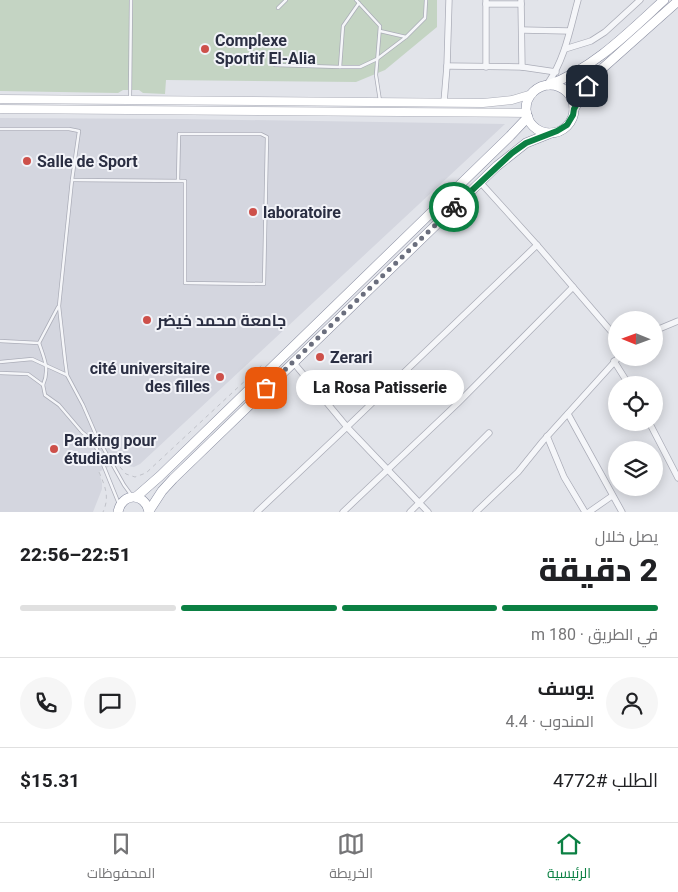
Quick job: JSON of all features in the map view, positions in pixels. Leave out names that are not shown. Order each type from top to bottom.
[{"type":"highway","points":[[118,509],[124,500],[134,497],[160,476],[510,136],[527,115],[528,100],[536,90],[558,81],[590,63],[664,0]]},
{"type":"highway","points":[[149,512],[168,484],[480,182],[526,143],[562,129],[567,125],[587,86],[604,67],[678,1]]},
{"type":"highway","points":[[547,85],[555,86],[568,94],[574,109]]},
{"type":"highway","points":[[527,115],[535,127],[551,132]]},
{"type":"highway","points":[[134,497],[142,499],[146,503],[149,512]]},
{"type":"main road","points":[[0,99],[497,102],[532,94]]},
{"type":"main road","points":[[0,109],[527,115]]},
{"type":"street","points":[[444,102],[447,66],[448,0]]},
{"type":"street","points":[[547,85],[556,72],[565,49],[578,0]]},
{"type":"street","points":[[565,49],[591,40],[605,32],[640,0]]},
{"type":"street","points":[[486,67],[486,2],[522,2],[522,67]]},
{"type":"street","points":[[522,30],[570,31]]},
{"type":"street","points":[[447,66],[522,67],[556,72]]},
{"type":"street","points":[[480,182],[537,244],[608,328]]},
{"type":"street","points":[[257,512],[347,428],[537,244]]},
{"type":"street","points":[[343,512],[573,287]]},
{"type":"street","points":[[663,327],[678,321]]},
{"type":"street","points":[[293,362],[347,428],[428,512]]},
{"type":"street","points":[[476,512],[518,472],[610,366]]},
{"type":"street","points":[[568,414],[608,489]]},
{"type":"street","points":[[654,431],[678,478]]},
{"type":"street","points":[[410,512],[489,433]]},
{"type":"street","points":[[548,436],[564,477],[585,512]]},
{"type":"street","points":[[589,512],[612,496],[622,512]]},
{"type":"lane","points":[[130,100],[131,0]]},
{"type":"lane","points":[[278,8],[286,0]]},
{"type":"lane","points":[[356,0],[380,26],[376,75],[380,102]]},
{"type":"lane","points":[[274,65],[360,67],[377,59],[406,37],[425,18],[426,0]]},
{"type":"lane","points":[[340,67],[344,26],[359,3]]},
{"type":"lane","points":[[380,31],[406,37]]},
{"type":"lane","points":[[0,129],[69,129],[79,131],[59,306],[67,375],[112,465],[134,497]]},
{"type":"lane","points":[[72,180],[178,181],[185,181],[185,283],[264,284],[267,137],[261,134],[180,134],[178,181]]},
{"type":"lane","points":[[43,385],[47,365],[39,343],[59,306]]},
{"type":"lane","points":[[0,341],[39,343]]},
{"type":"lane","points":[[0,362],[32,359],[67,375]]},
{"type":"lane","points":[[0,373],[28,374],[43,385],[46,395],[59,405],[82,432],[94,442],[118,509]]},
{"type":"path","points":[[116,463],[126,474],[135,477],[146,473],[267,360]]},
{"type":"path","points":[[98,472],[107,489],[107,504],[103,512]]},
{"type":"shaded area","name":"جامعة محمد خيضر","points":[[0,118],[505,124],[140,464],[134,467],[119,461],[99,472],[102,489],[93,512],[0,512]]},
{"type":"green space","name":"Complexe Sportif El-Alia","points":[[0,0],[437,0],[437,27],[385,70],[356,82],[166,80],[165,94],[143,93],[139,90],[123,90],[118,93],[0,91]]},
{"type":"way so far","points":[[266,388],[454,207]]},
{"type":"place","name":"Complexe Sportif El-Alia","points":[[205,49]]},
{"type":"place","name":"Salle de Sport","points":[[27,161]]},
{"type":"place","name":"laboratoire","points":[[253,212]]},
{"type":"place","name":"جامعة محمد خيضر","points":[[147,320]]},
{"type":"place","name":"Zerari","points":[[320,357]]},
{"type":"place","name":"cité universitaire des filles","points":[[220,377]]},
{"type":"place","name":"La Rosa Patisserie","points":[[266,388]]},
{"type":"place","name":"Parking pour étudiants","points":[[54,449]]},
{"type":"route","points":[[454,207],[512,153],[526,143],[562,129],[567,125],[587,86]]}]
